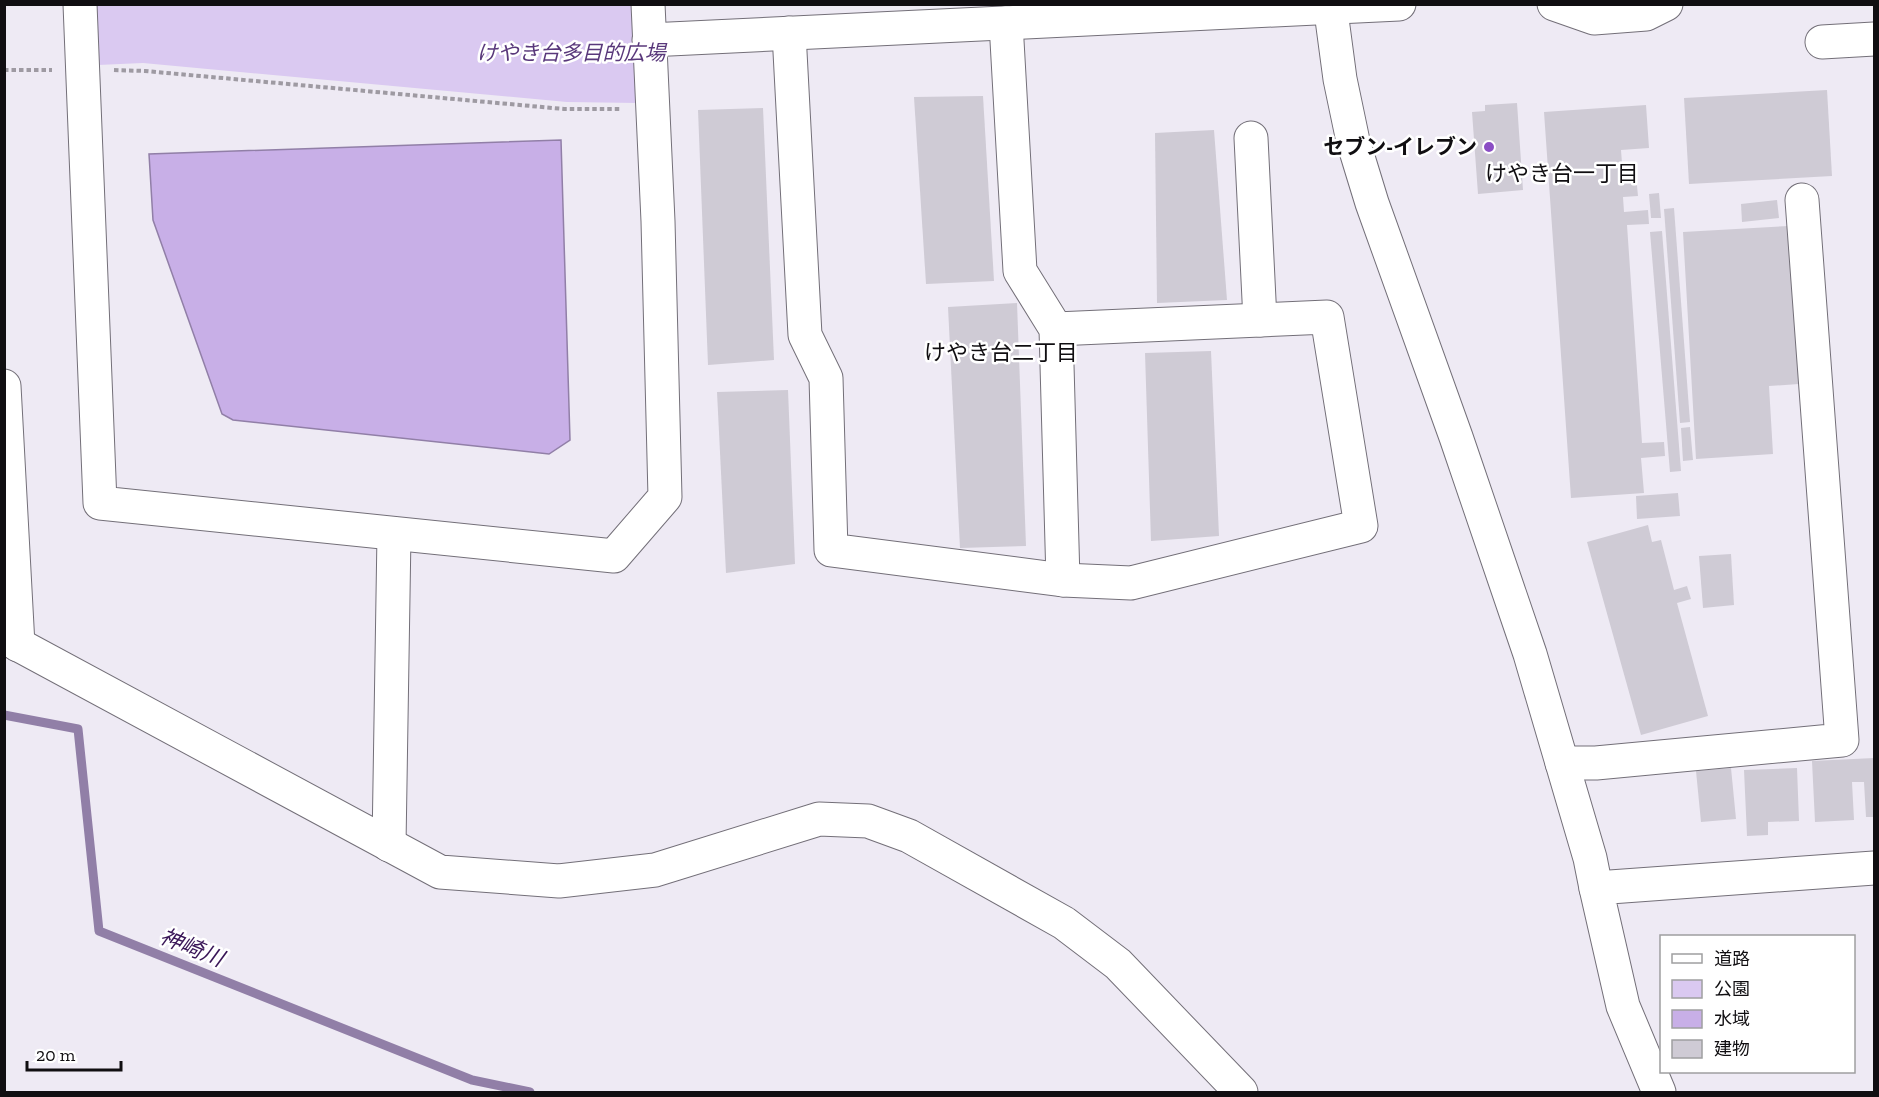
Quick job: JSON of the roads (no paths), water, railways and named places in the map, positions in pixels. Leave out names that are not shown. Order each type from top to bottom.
[{"type":"street","points":[[80,4],[100,503],[614,556],[665,497],[658,221],[648,4]]},
{"type":"street","points":[[649,40],[1399,4]]},
{"type":"street","points":[[1554,4],[1594,18],[1646,14],[1666,4]]},
{"type":"street","points":[[1330,6],[1340,79],[1359,162],[1526,643],[1590,858],[1623,1006],[1659,1092]]},
{"type":"street","points":[[1006,23],[1020,272],[1056,329],[1063,580]]},
{"type":"street","points":[[789,33],[805,335],[826,378],[831,550],[1063,580],[1131,583],[1361,526],[1327,317],[1056,329]]},
{"type":"street","points":[[1822,42],[1875,39]]},
{"type":"street","points":[[1251,138],[1260,320]]},
{"type":"street","points":[[1562,764],[1596,763],[1842,740],[1802,200]]},
{"type":"street","points":[[4,386],[11,641],[440,872],[558,881],[655,870],[819,819],[868,821],[909,836],[1064,923],[1118,964],[1241,1092]]},
{"type":"street","points":[[389,845],[394,534]]},
{"type":"street","points":[[1596,888],[1875,868]]},
{"type":"water","points":[[561,140],[570,440],[549,454],[233,420],[222,414],[153,220],[149,154]]},
{"type":"waterway","name":"神崎川","points":[[4,715],[78,729],[99,931],[472,1080],[530,1092]]},
{"type":"place","name":"セブン-イレブン","points":[[1489,147]]},
{"type":"district","name":"けやき台一丁目","points":[[1562,173]]},
{"type":"district","name":"けやき台二丁目","points":[[1001,352]]},
{"type":"park label","name":"けやき台多目的広場","points":[[571,53]]}]
